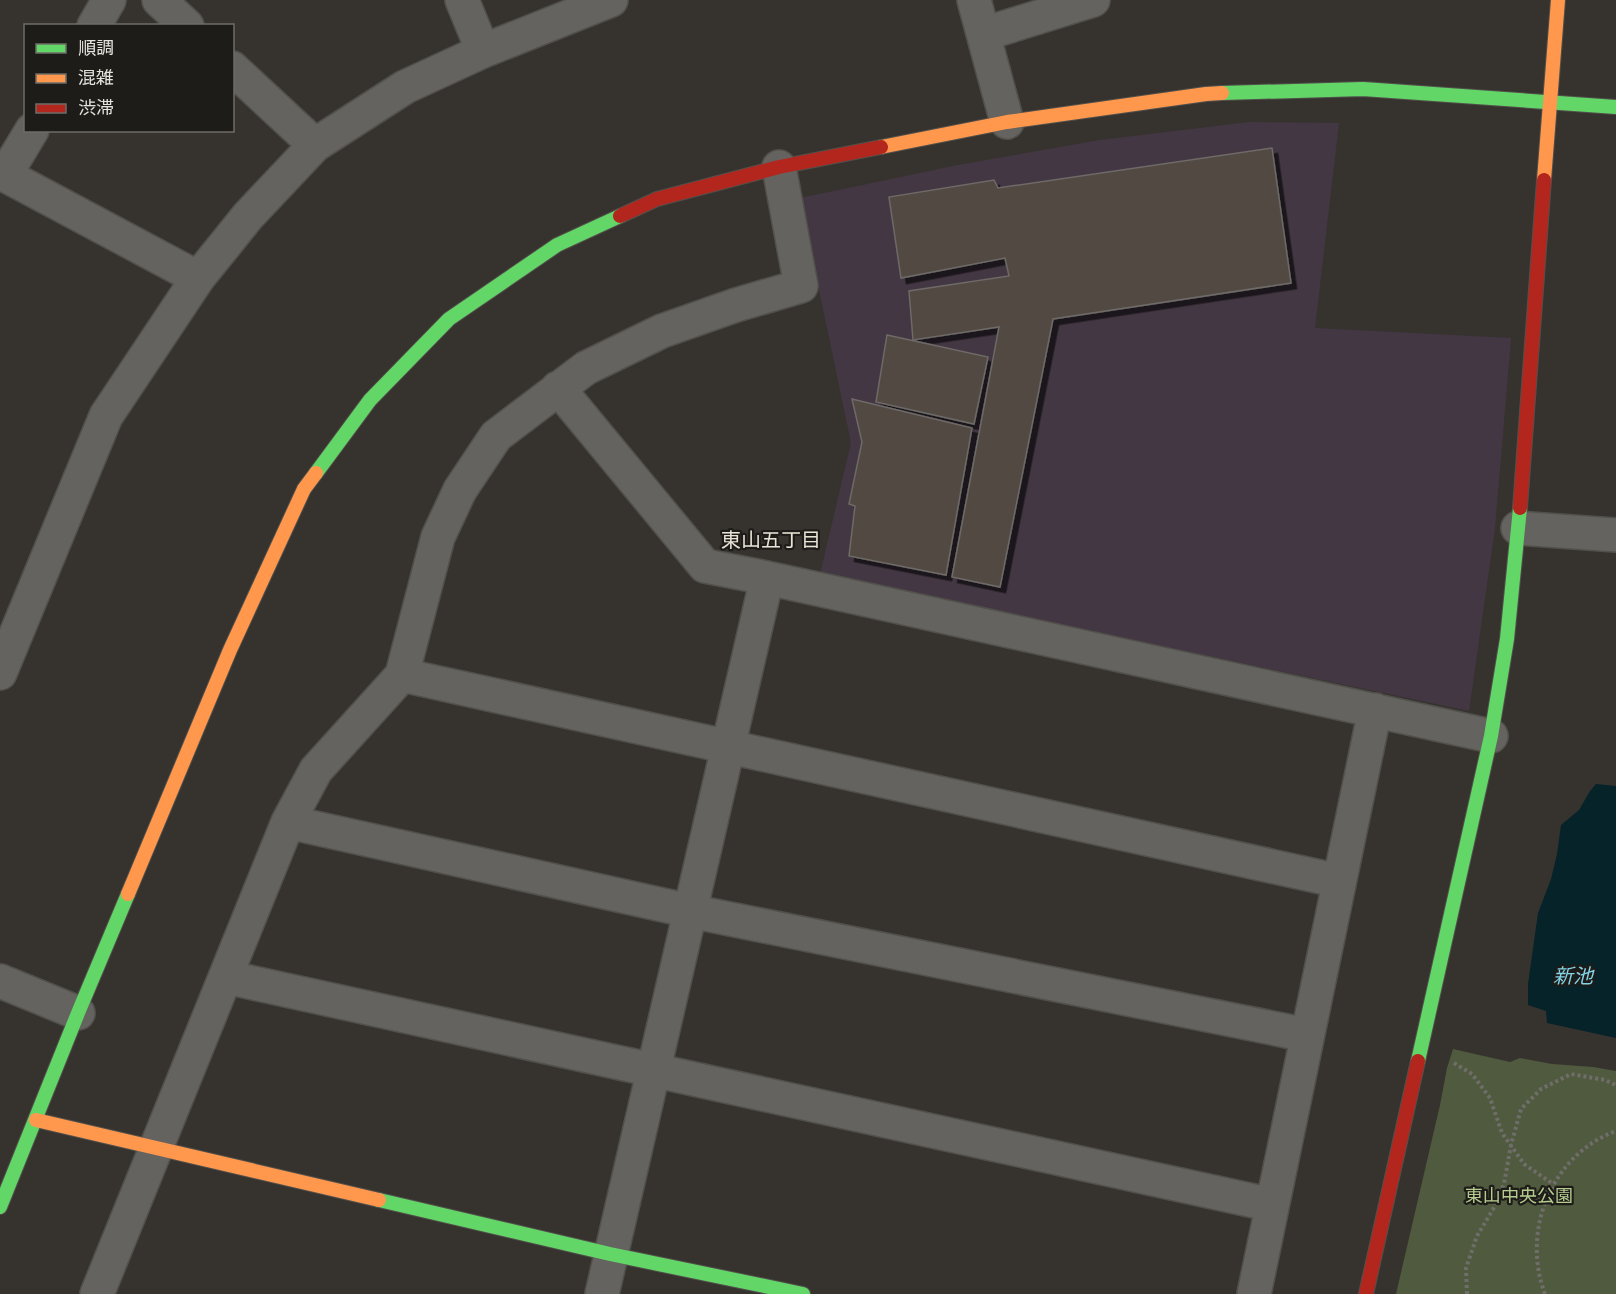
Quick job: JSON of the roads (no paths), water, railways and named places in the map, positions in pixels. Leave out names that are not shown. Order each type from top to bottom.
[{"type":"street","points":[[95,24],[109,0]]},
{"type":"street","points":[[159,0],[185,24]]},
{"type":"street","points":[[462,0],[483,51]]},
{"type":"street","points":[[0,673],[106,416],[198,278],[248,216],[315,145],[405,87],[483,51],[611,0]]},
{"type":"street","points":[[974,0],[1007,122]]},
{"type":"street","points":[[984,34],[1093,0]]},
{"type":"street","points":[[1366,1294],[1491,735],[1507,639],[1518,528],[1558,0]]},
{"type":"street","points":[[234,70],[315,145]]},
{"type":"street","points":[[0,1207],[78,1013],[230,650],[304,489],[370,400],[449,319],[557,245],[657,199],[779,167],[1007,122],[1206,94],[1364,89],[1616,107]]},
{"type":"street","points":[[31,132],[5,175],[198,278]]},
{"type":"street","points":[[97,1294],[288,822],[316,770],[402,675],[438,537],[460,490],[495,436],[586,368],[662,331],[736,305],[801,286],[779,167]]},
{"type":"street","points":[[558,388],[705,566],[1491,735]]},
{"type":"street","points":[[1518,528],[1616,536]]},
{"type":"street","points":[[602,1294],[767,578]]},
{"type":"street","points":[[402,675],[1339,881]]},
{"type":"street","points":[[1254,1294],[1375,710]]},
{"type":"street","points":[[288,822],[690,911],[1307,1035]]},
{"type":"street","points":[[226,977],[1272,1205]]},
{"type":"street","points":[[0,981],[78,1013]]},
{"type":"street","points":[[36,1120],[610,1254],[803,1294]]},
{"type":"water","name":"新池","points":[[1596,784],[1616,786],[1616,1038],[1547,1023],[1546,1011],[1528,1005],[1528,984],[1538,913],[1551,879],[1561,825],[1579,810]]},
{"type":"district","name":"東山五丁目","points":[[771,539]]},
{"type":"park label","name":"東山中央公園","points":[[1519,1195]]}]
